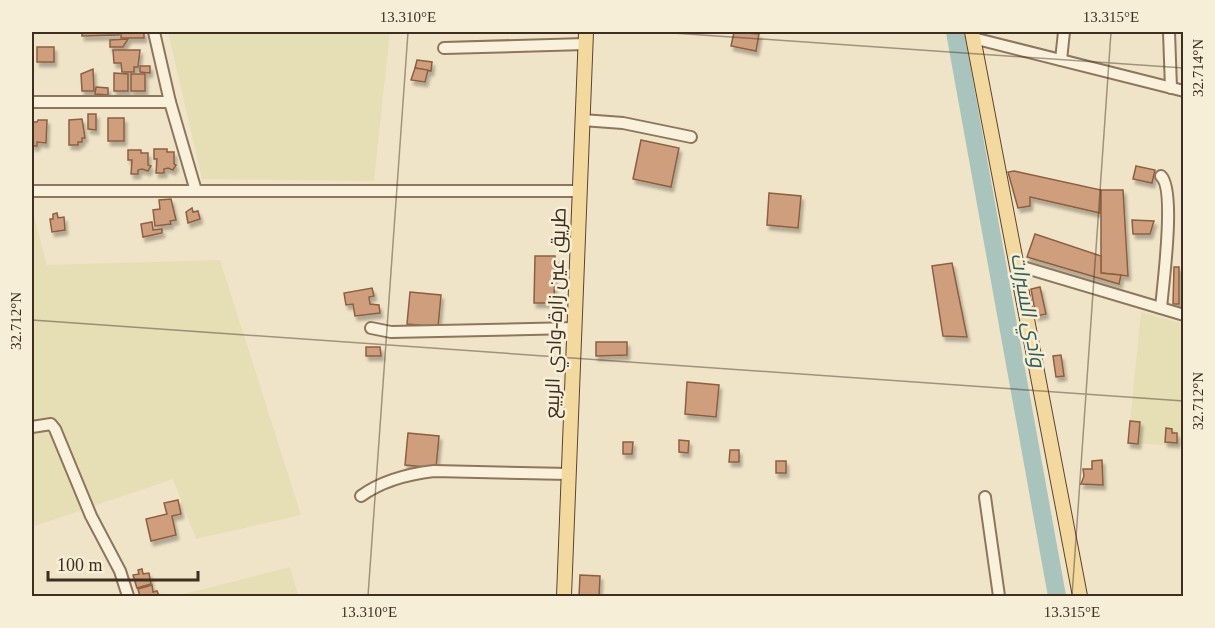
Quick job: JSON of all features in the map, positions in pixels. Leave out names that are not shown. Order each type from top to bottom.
[{"type":"main road","points":[[972,35],[1080,597]]},
{"type":"main road","name":"طريق عين زارة-وادي الربيع","points":[[564,597],[586,38]]},
{"type":"street","points":[[154,32],[170,102],[196,191]]},
{"type":"street","points":[[1061,60],[1064,32]]},
{"type":"street","points":[[1169,32],[1171,88]]},
{"type":"street","points":[[972,35],[1184,91]]},
{"type":"street","points":[[444,48],[586,38]]},
{"type":"street","points":[[32,102],[170,102]]},
{"type":"street","points":[[582,120],[623,123],[691,138]]},
{"type":"street","points":[[1161,176],[1165,180],[1168,192],[1166,263],[1161,308]]},
{"type":"street","points":[[32,191],[579,191]]},
{"type":"street","points":[[1016,265],[1184,315]]},
{"type":"street","points":[[371,328],[391,332],[575,328]]},
{"type":"street","points":[[32,427],[51,424],[55,429],[96,527],[120,572],[128,597]]},
{"type":"street","points":[[361,496],[372,488],[413,473],[569,474]]},
{"type":"street","points":[[986,497],[999,597]]},
{"type":"shaded area","points":[[168,32],[390,32],[374,181],[202,179]]},
{"type":"shaded area","points":[[32,209],[47,265],[220,260],[301,515],[196,539],[173,479],[32,527]]},
{"type":"shaded area","points":[[1141,312],[1183,324],[1183,446],[1128,443]]},
{"type":"shaded area","points":[[290,567],[298,596],[176,596]]},
{"type":"building","points":[[82,32],[119,32],[119,35],[82,36]]},
{"type":"building","points":[[121,32],[144,32],[144,38],[121,38]]},
{"type":"building","points":[[734,32],[759,34],[756,51],[731,46]]},
{"type":"building","points":[[128,39],[123,47],[110,47],[110,40]]},
{"type":"building","points":[[37,47],[54,47],[54,62],[37,62]]},
{"type":"building","points":[[113,50],[140,50],[138,67],[134,67],[134,72],[122,72],[121,63],[114,63]]},
{"type":"building","points":[[417,60],[432,62],[431,71],[415,68]]},
{"type":"building","points":[[140,66],[150,66],[150,73],[140,72]]},
{"type":"building","points":[[415,68],[428,70],[425,82],[411,80]]},
{"type":"building","points":[[93,69],[94,91],[82,91],[81,74]]},
{"type":"building","points":[[114,73],[128,74],[128,91],[114,91]]},
{"type":"building","points":[[131,74],[145,74],[145,91],[131,91]]},
{"type":"building","points":[[96,87],[108,88],[108,95],[95,94]]},
{"type":"building","points":[[88,114],[96,114],[96,130],[88,129]]},
{"type":"building","points":[[108,118],[124,118],[124,141],[108,141]]},
{"type":"building","points":[[82,119],[85,138],[82,138],[82,142],[78,142],[78,145],[69,145],[69,120]]},
{"type":"building","points":[[47,120],[46,143],[37,142],[37,146],[32,146],[32,122]]},
{"type":"building","points":[[641,140],[679,148],[671,187],[633,179]]},
{"type":"building","points":[[154,149],[167,149],[167,152],[174,152],[174,164],[176,165],[173,170],[168,168],[164,169],[164,173],[156,173],[157,159],[154,159]]},
{"type":"building","points":[[128,150],[141,150],[141,153],[148,153],[148,165],[151,166],[148,171],[142,169],[138,170],[138,174],[131,174],[132,160],[128,160]]},
{"type":"building","points":[[1136,166],[1155,170],[1152,183],[1133,179]]},
{"type":"building","points":[[1014,171],[1101,190],[1100,213],[1030,197],[1030,206],[1018,208],[1008,172]]},
{"type":"building","points":[[1101,190],[1123,190],[1128,276],[1101,273]]},
{"type":"building","points":[[769,193],[801,196],[798,228],[767,225]]},
{"type":"building","points":[[171,199],[176,220],[170,221],[171,224],[155,226],[153,210],[160,209],[159,200]]},
{"type":"building","points":[[192,208],[193,212],[198,211],[200,219],[188,223],[186,212]]},
{"type":"building","points":[[57,213],[58,218],[64,217],[65,230],[52,232],[50,219],[53,219],[53,214]]},
{"type":"building","points":[[1132,220],[1154,221],[1150,234],[1133,234]]},
{"type":"building","points":[[152,222],[153,230],[162,229],[162,233],[143,237],[141,224]]},
{"type":"building","points":[[1035,234],[1101,256],[1101,273],[1121,275],[1119,284],[1027,257]]},
{"type":"building","points":[[535,256],[555,256],[554,303],[534,303]]},
{"type":"building","points":[[952,263],[967,337],[943,336],[932,266]]},
{"type":"building","points":[[1174,267],[1179,267],[1179,304],[1173,304]]},
{"type":"building","points":[[1040,287],[1046,314],[1036,316],[1031,289]]},
{"type":"building","points":[[372,288],[374,296],[369,297],[370,304],[379,305],[380,313],[355,316],[353,304],[346,305],[344,293]]},
{"type":"building","points":[[410,292],[441,295],[438,327],[407,324]]},
{"type":"building","points":[[596,342],[627,342],[627,355],[596,356]]},
{"type":"building","points":[[366,347],[380,347],[381,356],[366,356]]},
{"type":"building","points":[[1061,355],[1064,376],[1056,377],[1053,356]]},
{"type":"building","points":[[687,382],[719,385],[716,417],[685,414]]},
{"type":"building","points":[[1130,421],[1140,422],[1138,444],[1128,443]]},
{"type":"building","points":[[1166,428],[1172,429],[1172,433],[1177,433],[1177,443],[1165,442]]},
{"type":"building","points":[[408,433],[439,436],[436,468],[405,465]]},
{"type":"building","points":[[679,440],[689,441],[688,453],[679,452]]},
{"type":"building","points":[[623,442],[633,442],[632,454],[623,454]]},
{"type":"building","points":[[730,450],[739,450],[739,462],[729,462]]},
{"type":"building","points":[[1102,460],[1103,485],[1081,484],[1084,476],[1083,469],[1092,469],[1092,461]]},
{"type":"building","points":[[776,461],[786,461],[786,473],[776,473]]},
{"type":"building","points":[[178,500],[181,514],[172,516],[176,535],[151,541],[146,519],[167,514],[164,503]]},
{"type":"building","points":[[142,569],[143,574],[149,573],[151,584],[137,588],[133,575],[139,574],[138,570]]},
{"type":"building","points":[[580,575],[600,576],[599,596],[579,596]]},
{"type":"building","points":[[152,585],[153,592],[157,591],[159,596],[140,596],[138,589]]},
{"type":"waterway","name":"وادي السيرات","points":[[955,32],[1057,596]]}]
